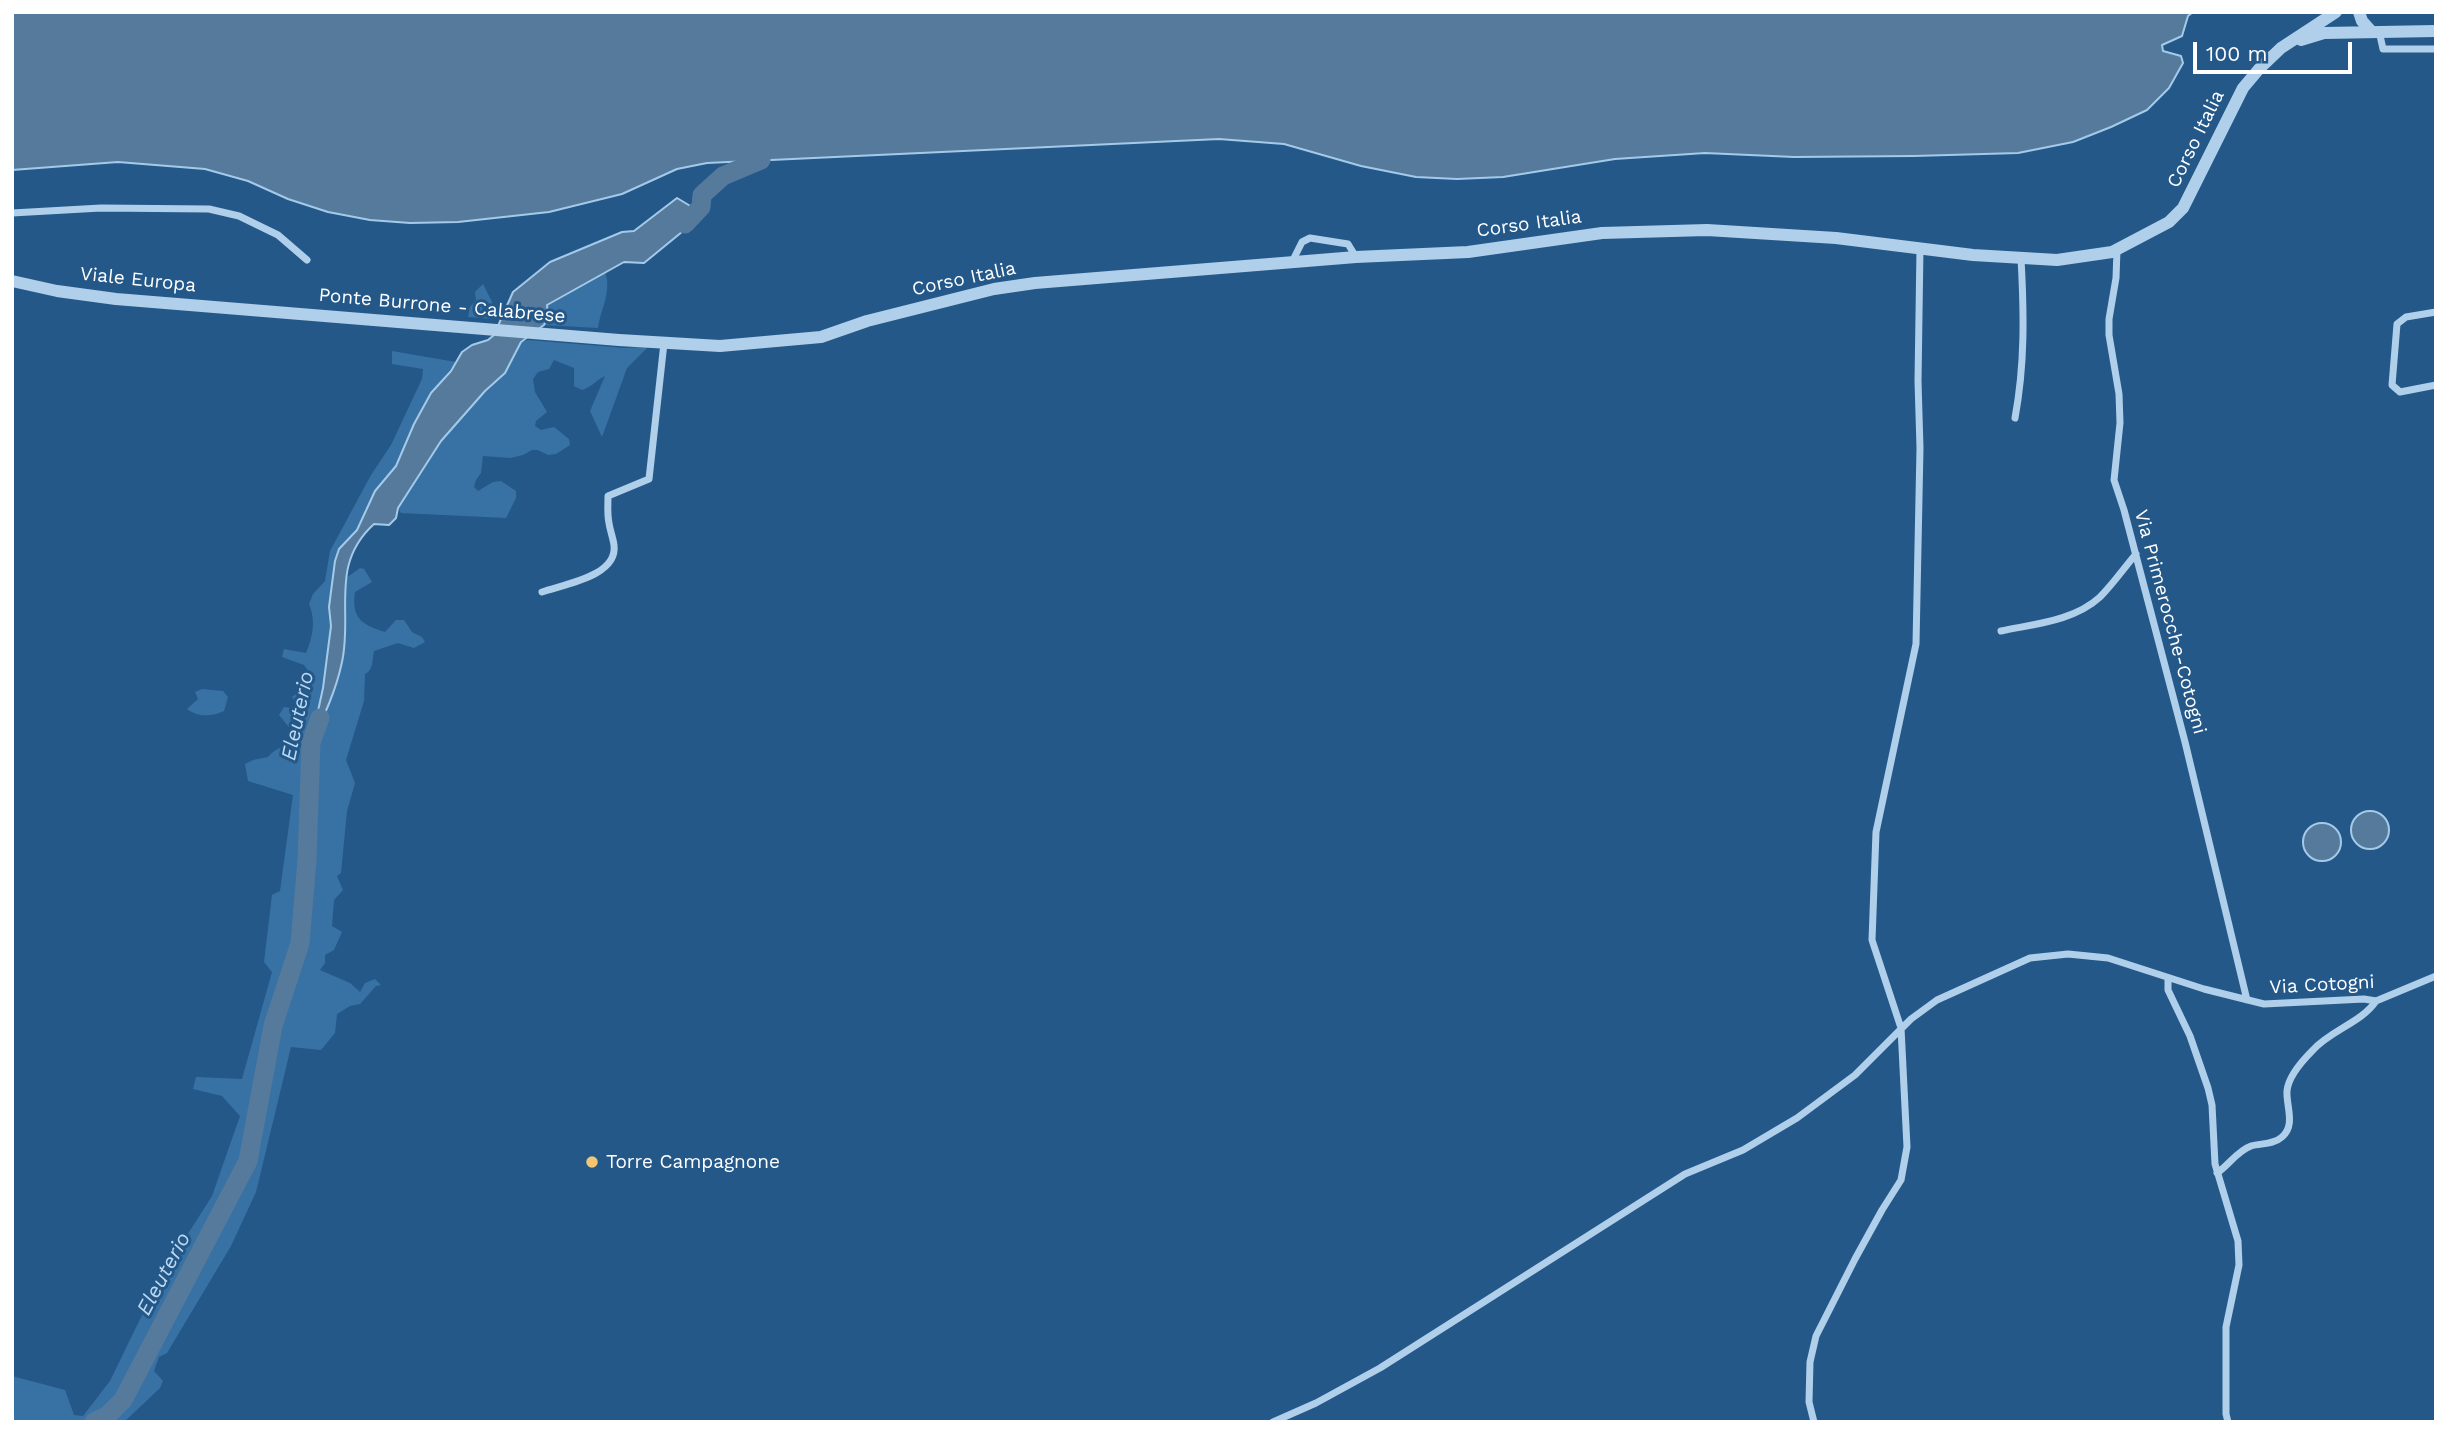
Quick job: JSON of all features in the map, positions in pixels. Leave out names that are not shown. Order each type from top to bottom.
[{"type":"street","name":"Corso Italia","points":[[619,340],[720,346],[821,337],[867,321],[994,289],[1048,282],[1356,257],[1468,252],[1602,233],[1707,230],[1836,238],[2021,258],[2057,260],[2090,257],[2117,249],[2169,222],[2183,208],[2243,88],[2281,48],[2336,12]]},
{"type":"street","points":[[2359,12],[2362,22],[2375,31],[2383,49],[2436,49]]},
{"type":"street","points":[[2281,48],[2324,33],[2436,31]]},
{"type":"street","points":[[12,213],[101,208],[209,209],[226,212],[278,235],[307,260]]},
{"type":"street","points":[[1292,262],[1302,242],[1310,238],[1348,244],[1356,257]]},
{"type":"street","points":[[1814,1422],[1809,1402],[1810,1362],[1816,1336],[1871,1229],[1901,1180],[1906,1147],[1901,1028],[1872,940],[1876,832],[1916,644],[1920,248]]},
{"type":"street","name":"Via Primerocche-Cotogni","points":[[2117,249],[2109,327],[2120,404],[2114,480],[2185,742],[2247,1000]]},
{"type":"street","points":[[2015,418],[2022,380],[2021,258]]},
{"type":"street","name":"Viale Europa","points":[[12,281],[57,291],[117,299],[262,309]]},
{"type":"street","name":"Ponte Burrone - Calabrese","points":[[262,309],[619,340]]},
{"type":"street","points":[[2436,312],[2406,317],[2397,324],[2392,385],[2400,392],[2436,385]]},
{"type":"street","points":[[542,592],[600,572],[614,557],[615,547],[608,520],[608,496],[649,479],[664,343]]},
{"type":"street","points":[[2001,631],[2065,617],[2083,609],[2098,598],[2136,554]]},
{"type":"street","name":"Via Cotogni","points":[[1273,1422],[1316,1404],[1380,1367],[1685,1174],[1743,1150],[1797,1118],[1856,1075],[1901,1028],[1937,1000],[2030,958],[2068,954],[2108,958],[2168,978],[2264,1004],[2376,1000],[2436,976]]},
{"type":"street","points":[[2168,978],[2168,990],[2190,1036],[2208,1088],[2212,1105],[2215,1164],[2236,1230],[2239,1250],[2239,1265],[2226,1327],[2228,1422]]},
{"type":"street","points":[[2217,1173],[2251,1146],[2282,1137],[2289,1127],[2287,1091],[2300,1067],[2311,1051],[2326,1037],[2370,1010],[2376,1000]]},
{"type":"shaded area","points":[[12,12],[2193,12],[2188,16],[2182,36],[2162,45],[2163,51],[2181,56],[2183,63],[2169,88],[2147,110],[2073,142],[2018,153],[1794,157],[1705,153],[1615,159],[1503,177],[1457,179],[1416,177],[1361,166],[1284,144],[1219,139],[707,163],[677,169],[622,194],[549,212],[458,222],[410,223],[370,220],[328,212],[288,199],[248,181],[205,169],[118,162],[12,170]]},
{"type":"shaded area","points":[[677,198],[692,207],[699,203],[701,207],[688,227],[644,263],[624,262],[547,305],[548,317],[544,325],[521,342],[505,373],[485,391],[441,441],[398,508],[396,518],[389,525],[374,524],[360,540],[347,572],[342,662],[329,703],[311,743],[323,688],[331,626],[329,607],[339,549],[357,530],[375,491],[396,466],[431,393],[451,371],[462,352],[494,335],[513,292],[550,262],[622,232],[634,231]]},
{"type":"shaded area","points":[[605,272],[607,293],[598,328],[544,325],[548,317],[547,306]]},
{"type":"shaded area","points":[[483,284],[493,304],[493,319],[468,317],[470,307],[476,300],[475,292]]},
{"type":"shaded area","points":[[528,340],[624,348],[648,347],[627,368],[602,437],[590,411],[605,376],[582,390],[574,386],[574,368],[554,360],[549,369],[538,372],[533,379],[535,392],[547,412],[536,421],[535,426],[541,430],[554,427],[569,439],[570,445],[556,454],[548,455],[532,450],[511,458],[483,456],[481,473],[474,487],[478,491],[493,482],[501,481],[516,491],[516,498],[506,518],[401,513],[398,508],[441,441],[485,391],[505,373],[521,342]]},
{"type":"shaded area","points":[[392,351],[456,362],[431,394],[414,424],[396,466],[375,491],[357,530],[339,549],[329,607],[331,626],[323,688],[312,738],[339,678],[345,636],[346,578],[360,568],[364,569],[372,582],[355,592],[355,608],[360,619],[385,632],[396,620],[404,620],[412,632],[422,637],[425,642],[414,648],[398,643],[374,651],[371,667],[365,674],[364,701],[346,760],[355,783],[347,811],[341,873],[337,876],[343,890],[334,900],[332,926],[342,932],[334,950],[325,955],[325,963],[320,970],[350,983],[360,992],[365,983],[375,979],[381,985],[376,986],[360,1004],[350,1006],[337,1014],[335,1033],[321,1050],[291,1047],[256,1192],[231,1246],[167,1353],[159,1357],[154,1371],[163,1381],[160,1388],[124,1422],[12,1422],[12,1376],[65,1390],[74,1415],[83,1416],[110,1381],[161,1276],[212,1196],[240,1116],[222,1096],[193,1089],[196,1077],[242,1079],[272,972],[264,962],[272,895],[280,891],[293,795],[248,781],[245,764],[268,757],[297,737],[279,715],[284,707],[292,708],[296,703],[292,697],[307,685],[311,675],[304,665],[282,657],[284,649],[306,653],[313,628],[309,604],[313,594],[325,581],[330,551],[371,475],[391,445],[422,379],[423,369],[392,364]]},
{"type":"shaded area","points":[[202,689],[223,691],[228,697],[224,711],[205,715],[195,714],[187,709],[198,699],[195,692]]},
{"type":"shaded area","points":[[2370,811],[2383,817],[2389,830],[2383,843],[2370,849],[2357,843],[2351,830],[2357,817]]},
{"type":"shaded area","points":[[2322,823],[2335,829],[2341,842],[2335,855],[2322,861],[2309,855],[2303,842],[2309,829]]},
{"type":"waterway","name":"Eleuterio","points":[[685,224],[701,207],[702,195],[723,176],[761,160]]},
{"type":"waterway","name":"Eleuterio","points":[[94,1422],[107,1416],[123,1400],[248,1161],[273,1026],[300,943],[307,860],[311,743],[320,718]]},
{"type":"place","name":"Torre Campagnone","points":[[592,1162]]}]
